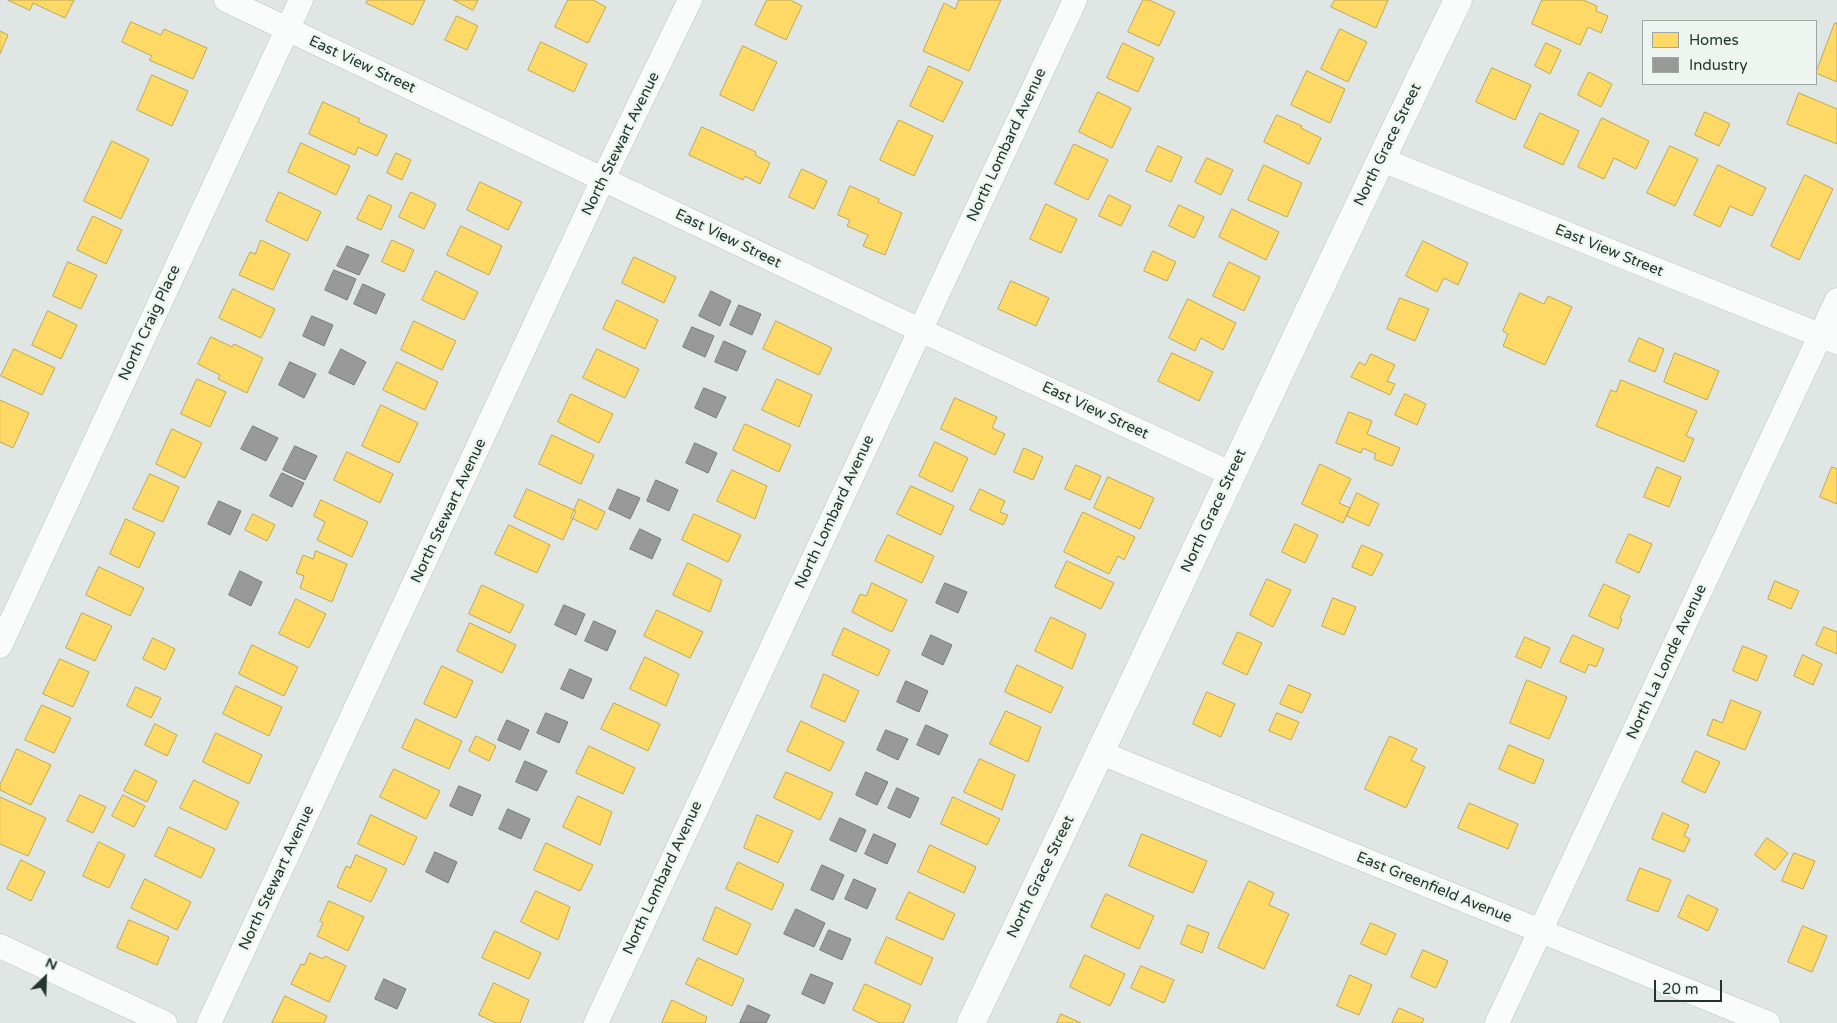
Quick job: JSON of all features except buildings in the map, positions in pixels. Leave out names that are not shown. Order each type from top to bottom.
[{"type":"street","name":"East View Street","points":[[226,0],[920,330],[1232,474]]},
{"type":"street","name":"North Craig Place","points":[[0,646],[301,0]]},
{"type":"street","name":"North Stewart Avenue","points":[[209,1023],[603,179],[690,0]]},
{"type":"street","name":"North Lombard Avenue","points":[[596,1023],[1075,0]]},
{"type":"street","name":"North Grace Street","points":[[971,1023],[1101,753],[1380,160],[1458,0]]},
{"type":"street","name":"East View Street","points":[[1380,160],[1829,339]]},
{"type":"street","name":"North La Londe Avenue","points":[[1497,1023],[1829,339],[1837,300]]},
{"type":"street","name":"East Greenfield Avenue","points":[[1101,753],[1768,1023]]},
{"type":"street","points":[[0,946],[165,1023]]}]
